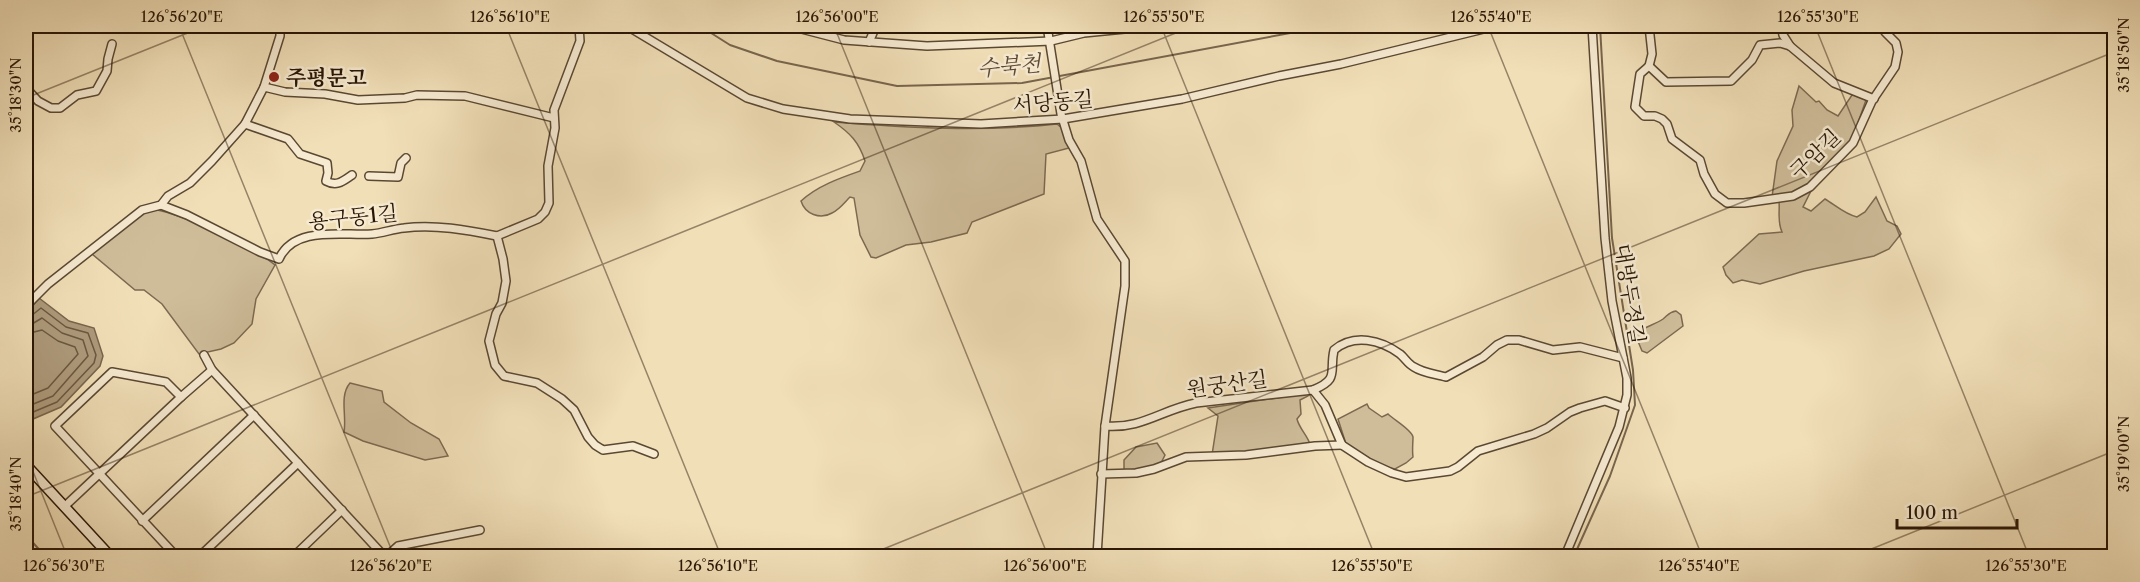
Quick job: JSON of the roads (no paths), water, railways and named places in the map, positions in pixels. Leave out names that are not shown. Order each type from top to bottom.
[{"type":"street","points":[[26,306],[48,284],[142,210],[161,205],[168,195],[190,183],[201,173],[245,124],[264,87],[280,36],[280,26]]},
{"type":"street","points":[[579,26],[580,41],[557,101],[554,118],[555,128],[548,166],[549,203],[545,212],[538,219],[510,230],[502,236],[497,236],[506,281],[502,303],[496,314],[489,341],[495,365],[504,376],[537,383],[562,399],[574,410],[594,445],[603,450],[633,446],[654,454]]},
{"type":"street","name":"서당동길","points":[[627,26],[747,98],[783,110],[850,119],[981,124],[1062,117],[1182,99],[1341,64],[1496,26]]},
{"type":"street","points":[[790,26],[844,40],[927,46],[1052,44],[1084,33],[1155,26]]},
{"type":"street","points":[[868,42],[876,26]]},
{"type":"street","points":[[1047,26],[1052,44],[1062,117],[1069,140],[1081,161],[1097,219],[1125,261],[1125,286],[1105,426],[1097,556]]},
{"type":"street","name":"대방두정길","points":[[1565,556],[1619,427],[1625,408],[1627,378],[1607,262],[1592,26]]},
{"type":"street","name":"구암길","points":[[1649,26],[1652,54],[1649,66],[1641,74],[1635,107],[1644,116],[1655,116],[1667,124],[1672,139],[1700,160],[1704,174],[1715,194],[1727,203],[1793,196],[1810,188],[1853,143],[1874,99],[1895,67],[1898,52],[1896,43],[1885,32],[1885,26]]},
{"type":"street","points":[[1781,26],[1790,46],[1834,83],[1874,99]]},
{"type":"street","points":[[1649,66],[1666,82],[1731,81],[1752,60],[1760,45],[1780,43],[1790,46]]},
{"type":"street","points":[[26,88],[38,101],[51,108],[60,108],[77,95],[96,91],[107,71],[112,44]]},
{"type":"street","points":[[264,87],[285,92],[325,94],[358,100],[405,98],[417,94],[465,96],[554,118]]},
{"type":"street","name":"용구동1길","points":[[245,124],[288,139],[300,154],[327,163],[326,181],[332,184],[337,184],[352,175]]},
{"type":"street","name":"용구동1길","points":[[369,176],[398,177],[401,163],[406,158]]},
{"type":"street","name":"용구동1길","points":[[161,205],[279,259],[282,253],[296,241],[333,233],[373,234],[423,227],[497,236]]},
{"type":"street","points":[[1623,358],[1580,347],[1553,350],[1519,340],[1507,340],[1483,357],[1446,377],[1413,367],[1383,344],[1365,340],[1340,345],[1334,350],[1332,376],[1326,384],[1313,390],[1325,405],[1342,445],[1368,462],[1406,477],[1450,471],[1478,451],[1547,428],[1563,416],[1580,408],[1605,401],[1625,408]]},
{"type":"street","points":[[204,355],[212,370],[385,556],[398,546],[480,530]]},
{"type":"street","points":[[64,507],[212,370]]},
{"type":"street","points":[[176,556],[55,426],[112,372],[166,382],[181,397]]},
{"type":"street","name":"원궁산길","points":[[1105,426],[1123,427],[1137,424],[1178,408],[1196,404],[1313,390]]},
{"type":"street","points":[[142,521],[254,415]]},
{"type":"street","points":[[1101,474],[1136,472],[1186,457],[1246,455],[1315,446],[1342,445]]},
{"type":"street","points":[[200,556],[298,463]]},
{"type":"street","points":[[26,465],[110,556]]},
{"type":"street","points":[[294,556],[342,510]]},
{"type":"water","points":[[39,298],[69,321],[94,328],[103,356],[100,366],[61,407],[26,422],[26,314]]},
{"type":"waterway","name":"수북천","points":[[700,26],[730,45],[777,61],[897,86],[1022,83],[1328,26]]},
{"type":"waterway","points":[[1574,556],[1610,476],[1635,405],[1633,370],[1612,238],[1600,26]]},
{"type":"waterway","points":[[26,535],[45,556]]},
{"type":"place","name":"주평문고","points":[[274,77]]}]
